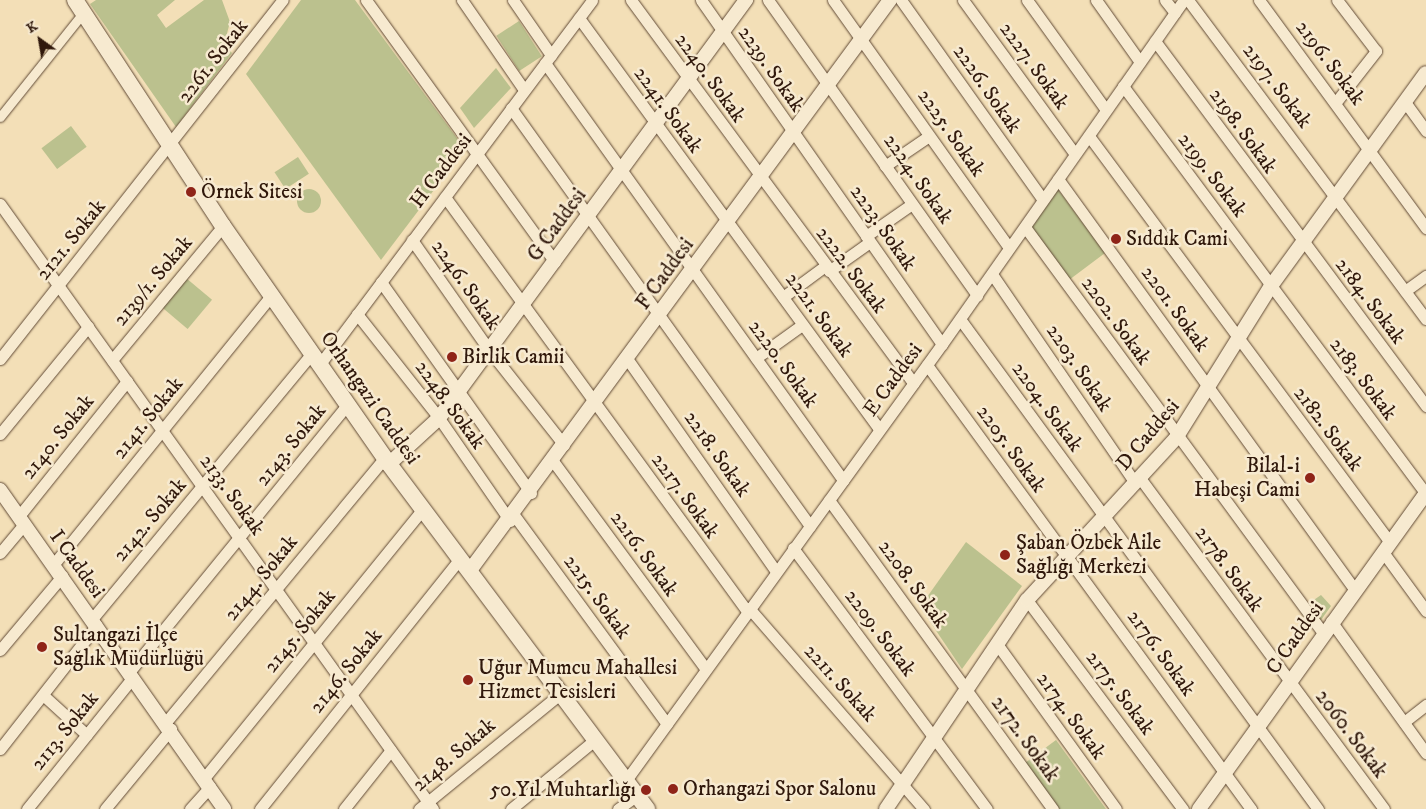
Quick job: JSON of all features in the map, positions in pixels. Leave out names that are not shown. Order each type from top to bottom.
[{"type":"main road","name":"Orhangazi Caddesi","points":[[79,6],[172,145],[223,226],[387,460],[627,778],[647,809]]},
{"type":"street","name":"2261. Sokak","points":[[172,145],[283,0]]},
{"type":"street","points":[[366,0],[478,152],[555,262]]},
{"type":"street","points":[[462,0],[524,90]]},
{"type":"street","name":"2220. Sokak","points":[[513,0],[548,59],[622,170],[843,480]]},
{"type":"street","name":"H Caddesi","points":[[316,359],[357,314],[592,0]]},
{"type":"street","name":"2240. Sokak","points":[[631,0],[760,178]]},
{"type":"street","name":"2239. Sokak","points":[[701,0],[793,134]]},
{"type":"street","name":"G Caddesi","points":[[387,460],[438,418],[589,216],[688,81],[722,30],[746,0]]},
{"type":"street","name":"2224. Sokak","points":[[768,0],[977,295]]},
{"type":"street","name":"2225. Sokak","points":[[832,0],[1009,248]]},
{"type":"street","name":"F Caddesi","points":[[466,563],[512,518],[890,0]]},
{"type":"street","name":"2226. Sokak","points":[[901,0],[1043,200]]},
{"type":"street","name":"2227. Sokak","points":[[963,0],[1075,154]]},
{"type":"street","points":[[1027,0],[1106,110]]},
{"type":"street","points":[[1096,0],[1140,62]]},
{"type":"street","points":[[1165,0],[1174,13]]},
{"type":"street","name":"E Caddesi","points":[[627,778],[960,319],[1184,0]]},
{"type":"street","name":"2197. Sokak","points":[[1188,0],[1336,194],[1426,319]]},
{"type":"street","name":"2196. Sokak","points":[[1259,0],[1370,148],[1426,228]]},
{"type":"street","points":[[1336,102],[1376,51],[1337,0]]},
{"type":"street","points":[[0,117],[79,6]]},
{"type":"street","name":"2241. Sokak","points":[[579,18],[727,223]]},
{"type":"street","name":"2198. Sokak","points":[[1155,41],[1302,242]]},
{"type":"street","name":"D Caddesi","points":[[886,809],[937,739],[1027,600],[1065,555],[1176,438],[1210,388],[1271,286],[1336,194],[1426,73]]},
{"type":"street","name":"2199. Sokak","points":[[1123,86],[1271,286]]},
{"type":"street","points":[[1405,102],[1426,132]]},
{"type":"street","points":[[511,108],[810,526]]},
{"type":"street","name":"2223. Sokak","points":[[793,134],[942,344]]},
{"type":"street","points":[[885,166],[929,136]]},
{"type":"street","name":"2182. Sokak","points":[[1088,136],[1386,547],[1426,611]]},
{"type":"street","name":"2121. Sokak","points":[[0,359],[172,145]]},
{"type":"street","name":"2222. Sokak","points":[[760,178],[913,383]]},
{"type":"street","name":"2201. Sokak","points":[[1058,179],[1355,590]]},
{"type":"street","name":"2217. Sokak","points":[[445,197],[522,306],[748,610]]},
{"type":"street","name":"2133. Sokak","points":[[0,204],[391,750],[426,806]]},
{"type":"street","points":[[782,297],[827,269],[912,204]]},
{"type":"street","name":"2221. Sokak","points":[[727,223],[879,429]]},
{"type":"street","name":"2139/1. Sokak","points":[[112,360],[223,226]]},
{"type":"street","name":"2202. Sokak","points":[[1025,226],[1176,438],[1323,633]]},
{"type":"street","name":"2246. Sokak","points":[[412,240],[489,350],[564,445]]},
{"type":"street","name":"2184. Sokak","points":[[1302,242],[1426,406]]},
{"type":"street","name":"2203. Sokak","points":[[992,274],[1137,481]]},
{"type":"street","points":[[1405,290],[1426,276]]},
{"type":"street","points":[[381,282],[530,493]]},
{"type":"street","name":"2183. Sokak","points":[[1271,286],[1426,494]]},
{"type":"street","name":"2141. Sokak","points":[[0,650],[57,570],[162,431],[272,295]]},
{"type":"street","name":"2248. Sokak","points":[[357,314],[438,418],[512,518]]},
{"type":"street","name":"2204. Sokak","points":[[960,319],[1318,809]]},
{"type":"street","points":[[756,358],[802,325]]},
{"type":"street","points":[[0,434],[88,327]]},
{"type":"street","name":"2142. Sokak","points":[[0,749],[43,695],[95,622],[203,485],[316,359]]},
{"type":"street","name":"2218. Sokak","points":[[628,360],[776,571]]},
{"type":"street","name":"2205. Sokak","points":[[927,365],[1065,555]]},
{"type":"street","name":"2140. Sokak","points":[[0,553],[21,520],[127,381]]},
{"type":"street","name":"2143. Sokak","points":[[132,674],[348,404]]},
{"type":"street","name":"2144. Sokak","points":[[105,809],[276,589],[387,460]]},
{"type":"street","name":"2216. Sokak","points":[[553,461],[705,668]]},
{"type":"street","name":"2178. Sokak","points":[[1137,481],[1288,682]]},
{"type":"street","name":"I Caddesi","points":[[0,490],[132,674],[224,809]]},
{"type":"street","name":"C Caddesi","points":[[1199,809],[1226,774],[1323,633],[1426,494]]},
{"type":"street","name":"2208. Sokak","points":[[829,500],[967,690]]},
{"type":"street","name":"2145. Sokak","points":[[190,809],[207,782],[314,642],[424,508]]},
{"type":"street","name":"2215. Sokak","points":[[512,518],[667,724]]},
{"type":"street","name":"2209. Sokak","points":[[793,548],[937,739],[987,809]]},
{"type":"street","name":"2176. Sokak","points":[[1065,555],[1252,809]]},
{"type":"street","name":"2146. Sokak","points":[[260,809],[351,694],[466,563]]},
{"type":"street","name":"2175. Sokak","points":[[1027,600],[1184,809]]},
{"type":"street","name":"2211. Sokak","points":[[748,610],[904,782],[924,809]]},
{"type":"street","points":[[1332,621],[1426,752]]},
{"type":"street","name":"2174. Sokak","points":[[997,644],[1116,809]]},
{"type":"street","name":"2113. Sokak","points":[[27,809],[87,735],[132,674]]},
{"type":"street","name":"2060. Sokak","points":[[1288,682],[1384,809]]},
{"type":"street","name":"2172. Sokak","points":[[967,690],[1053,809]]},
{"type":"street","name":"2148. Sokak","points":[[426,806],[561,693]]},
{"type":"street","points":[[43,695],[87,735]]},
{"type":"street","points":[[1404,722],[1426,706]]},
{"type":"street","points":[[511,809],[596,739]]},
{"type":"street","points":[[344,809],[391,750]]},
{"type":"street","points":[[618,809],[637,795]]},
{"type":"green space","points":[[96,0],[175,0],[157,15],[166,28],[204,0],[222,0],[230,22],[224,45],[232,53],[176,127],[90,4]]},
{"type":"green space","points":[[301,0],[355,0],[465,149],[381,260],[246,74]]},
{"type":"green space","points":[[519,21],[542,56],[519,71],[496,36]]},
{"type":"green space","points":[[496,68],[511,88],[474,128],[460,108]]},
{"type":"green space","points":[[71,126],[87,147],[57,169],[41,148]]},
{"type":"green space","points":[[298,157],[309,174],[285,189],[275,172]]},
{"type":"green space","points":[[1057,188],[1105,253],[1069,280],[1031,227]]},
{"type":"green space","points":[[309,189],[318,192],[321,201],[318,210],[309,213],[300,210],[297,201],[300,192]]},
{"type":"green space","points":[[186,278],[212,300],[188,329],[162,307]]},
{"type":"green space","points":[[966,542],[1022,586],[962,669],[920,607]]},
{"type":"green space","points":[[1321,595],[1331,606],[1321,620],[1308,604]]},
{"type":"green space","points":[[1056,740],[1106,809],[1058,809],[1025,763]]},
{"type":"place","name":"Örnek Sitesi","points":[[191,192]]},
{"type":"place","name":"Sıddık Cami","points":[[1116,239]]},
{"type":"place","name":"Birlik Camii","points":[[452,357]]},
{"type":"place","name":"Bilal-i Habeşi Cami","points":[[1310,478]]},
{"type":"place","name":"Şaban Özbek Aile Sağlığı Merkezi","points":[[1005,555]]},
{"type":"place","name":"Sultangazi İlçe Sağlık Müdürlüğü","points":[[42,647]]},
{"type":"place","name":"Uğur Mumcu Mahallesi Hizmet Tesisleri","points":[[468,680]]},
{"type":"place","name":"Orhangazi Spor Salonu","points":[[673,789]]},
{"type":"place","name":"50.Yıl Muhtarlığı","points":[[646,790]]}]
